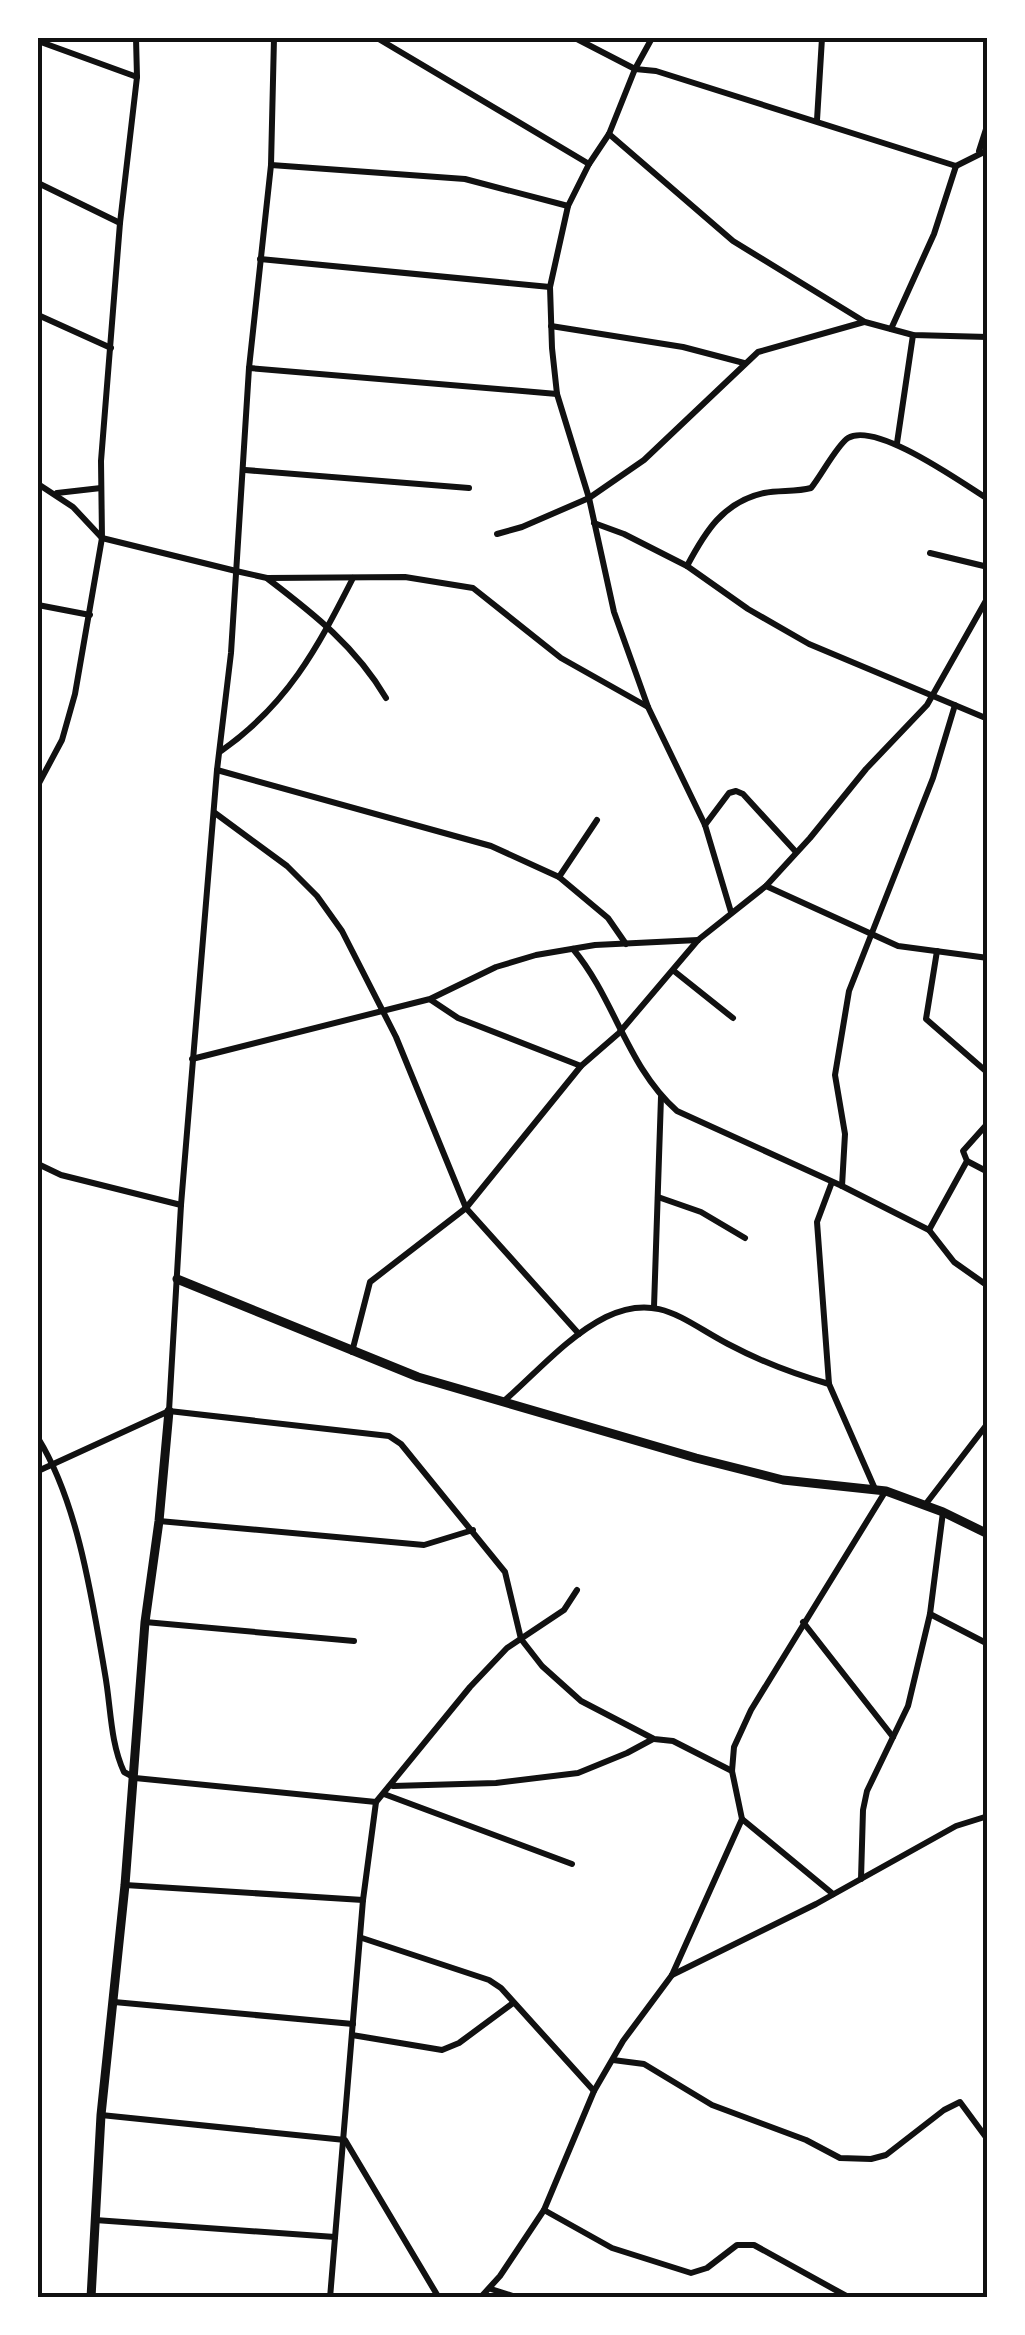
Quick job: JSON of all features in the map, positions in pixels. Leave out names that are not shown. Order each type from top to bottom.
[{"type":"street","points":[[38,786],[62,740],[75,694],[102,538],[101,488],[120,223],[137,78],[136,38]]},
{"type":"street","points":[[91,2298],[101,2115],[125,1885],[145,1622],[169,1411],[180,1204],[245,470],[249,368],[271,165],[274,38]]},
{"type":"street","points":[[377,38],[589,164]]},
{"type":"street","points":[[575,38],[635,69],[656,70],[956,166]]},
{"type":"street","points":[[652,38],[609,134],[568,206],[550,287],[557,394],[589,498],[614,612],[648,707],[705,825],[731,912]]},
{"type":"street","points":[[817,120],[822,38]]},
{"type":"street","points":[[38,40],[137,78]]},
{"type":"street","points":[[891,329],[934,234],[956,166],[983,151],[988,124]]},
{"type":"street","points":[[609,134],[733,241],[865,322],[912,335],[988,337]]},
{"type":"street","points":[[271,165],[466,179],[568,206]]},
{"type":"street","points":[[38,183],[120,223]]},
{"type":"street","points":[[260,258],[550,287]]},
{"type":"street","points":[[38,315],[111,348]]},
{"type":"street","points":[[497,534],[589,498],[644,460],[744,363],[769,348],[865,322]]},
{"type":"street","points":[[551,326],[683,347],[744,363]]},
{"type":"street","points":[[896,443],[912,335]]},
{"type":"street","points":[[249,368],[557,394]]},
{"type":"street","points":[[686,566],[706,530],[736,504],[763,493],[811,488],[844,440],[856,434],[896,443],[988,499]]},
{"type":"street","points":[[245,470],[469,488]]},
{"type":"street","points":[[38,484],[56,493],[102,538],[236,572],[267,578],[405,577],[472,588],[561,658],[648,707]]},
{"type":"street","points":[[56,493],[101,488]]},
{"type":"street","points":[[594,524],[624,534],[686,566],[748,609],[809,644],[988,720]]},
{"type":"street","points":[[930,554],[988,566]]},
{"type":"street","points":[[267,578],[329,625],[373,675],[386,698]]},
{"type":"street","points":[[220,752],[254,728],[287,692],[353,578]]},
{"type":"street","points":[[352,1353],[370,1282],[466,1208],[580,1066],[619,1033],[698,940],[766,886],[927,705],[988,597]]},
{"type":"street","points":[[38,605],[90,616]]},
{"type":"street","points":[[842,1186],[846,1134],[835,1075],[849,991],[934,778],[955,706]]},
{"type":"street","points":[[218,770],[490,846],[558,877],[608,918],[626,945]]},
{"type":"street","points":[[705,825],[729,792],[736,791],[796,852]]},
{"type":"street","points":[[214,812],[288,866],[318,896],[342,930],[384,1010],[466,1208],[579,1334]]},
{"type":"street","points":[[558,877],[597,820]]},
{"type":"street","points":[[766,886],[898,946],[988,958]]},
{"type":"street","points":[[192,1059],[430,999],[496,967],[572,949],[698,940]]},
{"type":"street","points":[[572,949],[592,973],[610,1005],[619,1033],[660,1097],[677,1111],[929,1230],[954,1262],[988,1286]]},
{"type":"street","points":[[937,951],[926,1020],[988,1074]]},
{"type":"street","points":[[674,972],[733,1018]]},
{"type":"street","points":[[430,999],[458,1018],[580,1066]]},
{"type":"street","points":[[654,1307],[660,1097]]},
{"type":"street","points":[[929,1230],[967,1161],[964,1151],[988,1123]]},
{"type":"street","points":[[967,1161],[988,1172]]},
{"type":"street","points":[[38,1164],[60,1176],[180,1204]]},
{"type":"street","points":[[832,1182],[817,1222],[829,1384],[880,1490]]},
{"type":"street","points":[[658,1197],[701,1212],[745,1238]]},
{"type":"street","points":[[177,1279],[418,1378],[783,1480],[880,1490],[926,1505],[988,1534]]},
{"type":"street","points":[[502,1402],[579,1334],[634,1307],[654,1307],[678,1314],[727,1344],[776,1367],[829,1384]]},
{"type":"street","points":[[38,1471],[169,1411],[389,1436],[402,1444],[510,1582],[521,1639],[542,1666],[581,1701],[732,1771]]},
{"type":"street","points":[[926,1505],[988,1423]]},
{"type":"street","points":[[38,1438],[54,1464],[92,1600],[115,1748],[124,1772],[134,1778],[376,1802]]},
{"type":"street","points":[[480,2298],[491,2288],[544,2210],[594,2090],[623,2041],[672,1976],[742,1819],[732,1771],[734,1746],[751,1710],[880,1490]]},
{"type":"street","points":[[861,1879],[862,1810],[867,1790],[908,1706],[930,1614],[943,1512]]},
{"type":"street","points":[[159,1521],[424,1545],[473,1530]]},
{"type":"street","points":[[330,2298],[363,1900],[376,1802],[507,1648],[564,1610],[577,1590]]},
{"type":"street","points":[[930,1614],[988,1644]]},
{"type":"street","points":[[145,1622],[354,1641]]},
{"type":"street","points":[[804,1622],[893,1738]]},
{"type":"street","points":[[392,1786],[496,1783],[578,1772],[627,1754],[654,1738]]},
{"type":"street","points":[[383,1793],[572,1864]]},
{"type":"street","points":[[672,1976],[956,1826],[988,1816]]},
{"type":"street","points":[[742,1819],[833,1894]]},
{"type":"street","points":[[125,1885],[363,1900]]},
{"type":"street","points":[[362,1938],[489,1980],[594,2090]]},
{"type":"street","points":[[114,2002],[352,2024]]},
{"type":"street","points":[[352,2035],[442,2050],[514,2004]]},
{"type":"street","points":[[613,2060],[644,2064],[712,2106],[806,2140],[840,2158],[886,2155],[960,2102],[988,2140]]},
{"type":"street","points":[[101,2115],[344,2140]]},
{"type":"street","points":[[344,2140],[439,2298]]},
{"type":"street","points":[[544,2210],[612,2248],[691,2274],[707,2268],[737,2245],[754,2245],[850,2298]]},
{"type":"street","points":[[95,2220],[336,2237]]},
{"type":"street","points":[[491,2288],[518,2298]]}]
